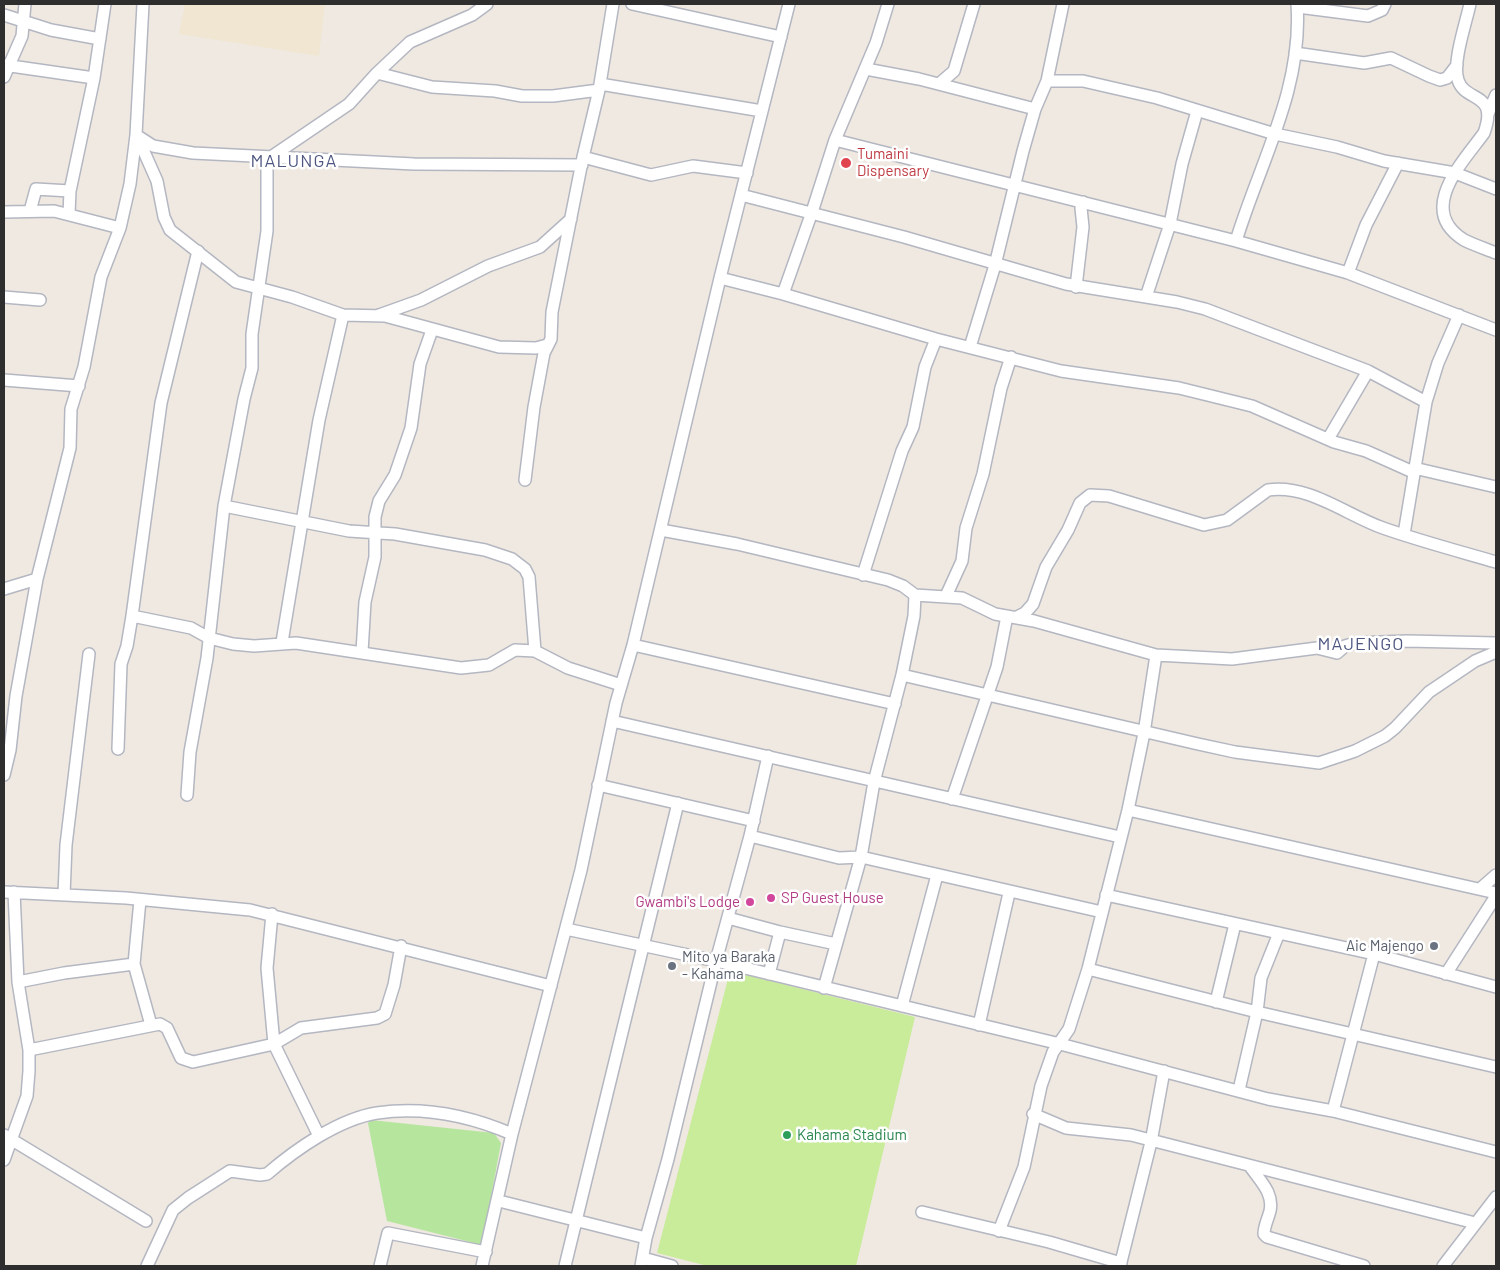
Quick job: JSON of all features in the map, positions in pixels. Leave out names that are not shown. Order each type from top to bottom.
[{"type":"street","points":[[4,77],[7,65],[22,36],[25,21],[25,4]]},
{"type":"street","points":[[69,214],[70,191],[94,78],[105,4]]},
{"type":"street","points":[[4,775],[10,750],[16,696],[23,667],[37,579],[70,448],[71,410],[90,342],[100,277],[120,228],[130,184],[136,135],[143,4]]},
{"type":"street","points":[[187,795],[190,752],[209,638],[224,506],[244,400],[251,375],[258,288],[267,230],[267,170],[271,157],[349,104],[377,73],[410,42],[472,15],[487,4]]},
{"type":"street","points":[[524,480],[530,429],[551,339],[552,312],[582,161],[600,87],[613,4]]},
{"type":"street","points":[[632,4],[780,37]]},
{"type":"street","points":[[482,1266],[499,1201],[512,1134],[566,929],[612,721],[633,644],[720,278],[789,4]]},
{"type":"street","points":[[782,294],[812,212],[835,140],[866,69],[888,4]]},
{"type":"street","points":[[939,84],[954,71],[974,4]]},
{"type":"street","points":[[970,347],[995,265],[1035,109],[1047,81],[1063,4]]},
{"type":"street","points":[[1236,240],[1286,104],[1295,53],[1297,6],[1368,16],[1382,10],[1385,4]]},
{"type":"street","points":[[1470,4],[1457,65],[1459,84],[1481,100],[1488,114]]},
{"type":"street","points":[[4,15],[51,30],[100,39]]},
{"type":"street","points":[[1295,53],[1364,63],[1391,58],[1407,67],[1440,80],[1447,78],[1457,65]]},
{"type":"street","points":[[7,65],[94,78]]},
{"type":"street","points":[[866,69],[939,84],[1035,109]]},
{"type":"street","points":[[377,73],[432,87],[486,90],[522,96],[553,96],[600,87],[762,111]]},
{"type":"street","points":[[1047,81],[1098,84],[1157,98],[1275,134],[1398,163],[1455,173],[1496,189]]},
{"type":"street","points":[[1496,94],[1488,114],[1484,133],[1455,173],[1443,198],[1443,215],[1463,239],[1496,253]]},
{"type":"street","points":[[1146,297],[1170,224],[1182,164],[1197,111]]},
{"type":"street","points":[[136,135],[152,146],[193,153],[431,165],[582,161],[651,175],[693,166],[747,173]]},
{"type":"street","points":[[136,135],[157,181],[168,226],[173,233],[198,251],[228,278],[343,315],[379,315],[505,348],[548,346]]},
{"type":"street","points":[[835,140],[1236,240],[1348,273],[1496,330]]},
{"type":"street","points":[[1348,273],[1366,225],[1398,163]]},
{"type":"street","points":[[30,212],[36,189],[70,191]]},
{"type":"street","points":[[741,195],[812,212],[1076,287],[1146,297],[1205,309],[1368,371],[1426,402]]},
{"type":"street","points":[[1076,287],[1083,227],[1081,208],[1083,202]]},
{"type":"street","points":[[4,212],[69,214],[120,228]]},
{"type":"street","points":[[379,315],[421,300],[488,266],[540,247],[571,219]]},
{"type":"street","points":[[118,749],[121,664],[132,616],[161,403],[198,251]]},
{"type":"street","points":[[720,278],[1010,358],[1061,370],[1179,388],[1252,406],[1328,439],[1366,451],[1414,470],[1496,487]]},
{"type":"street","points":[[4,297],[40,300]]},
{"type":"street","points":[[282,642],[319,420],[343,315]]},
{"type":"street","points":[[1404,534],[1426,402],[1438,364],[1459,315]]},
{"type":"street","points":[[362,652],[365,602],[375,558],[374,531],[379,501],[395,476],[411,428],[420,364],[432,330]]},
{"type":"street","points":[[863,574],[902,451],[912,427],[925,367],[936,339]]},
{"type":"street","points":[[946,596],[962,561],[966,528],[983,474],[1001,388],[1010,358]]},
{"type":"street","points":[[1328,439],[1368,371]]},
{"type":"street","points":[[4,380],[79,386]]},
{"type":"street","points":[[1012,616],[1025,613],[1033,604],[1046,567],[1068,530],[1080,503],[1090,495],[1104,495],[1204,525],[1227,520],[1262,492],[1273,489],[1282,490],[1313,496],[1336,505],[1365,521],[1496,562]]},
{"type":"street","points":[[224,506],[356,532],[374,531],[459,544],[504,556],[518,563],[527,573],[530,584],[535,651]]},
{"type":"street","points":[[661,530],[737,544],[888,580],[903,586],[915,595],[962,598],[990,612],[1012,616],[1156,655],[1232,659],[1256,658],[1308,648],[1325,649],[1337,653],[1345,646],[1355,643],[1407,641],[1496,643]]},
{"type":"street","points":[[4,589],[37,579]]},
{"type":"street","points":[[824,988],[861,857],[874,782],[896,704],[902,675],[914,616],[915,595]]},
{"type":"street","points":[[132,616],[182,626],[209,638],[243,646],[282,642],[362,652],[461,668],[489,664],[515,650],[535,651],[568,668],[621,685]]},
{"type":"street","points":[[952,799],[1012,616]]},
{"type":"street","points":[[633,644],[896,704]]},
{"type":"street","points":[[902,675],[1235,752],[1320,763],[1354,752],[1385,736],[1429,692],[1475,661],[1496,652]]},
{"type":"street","points":[[64,895],[66,845],[89,654]]},
{"type":"street","points":[[999,1231],[1024,1167],[1033,1114],[1053,1052],[1069,1029],[1088,970],[1128,810],[1144,732],[1156,655]]},
{"type":"street","points":[[4,695],[16,696]]},
{"type":"street","points":[[612,721],[1120,837]]},
{"type":"street","points":[[672,1266],[642,1262],[646,1238],[754,821],[768,756]]},
{"type":"street","points":[[598,785],[754,821]]},
{"type":"street","points":[[565,1266],[678,804]]},
{"type":"street","points":[[1128,810],[1496,894],[1446,974]]},
{"type":"street","points":[[750,836],[839,858],[861,857],[1009,893],[1102,912]]},
{"type":"street","points":[[902,1006],[938,875]]},
{"type":"street","points":[[1480,889],[1496,875]]},
{"type":"street","points":[[4,1160],[7,1138],[27,1096],[29,1050],[18,982],[9,892],[140,900],[250,910],[401,946],[551,986]]},
{"type":"street","points":[[979,1025],[1009,893]]},
{"type":"street","points":[[1106,896],[1374,954],[1496,987]]},
{"type":"street","points":[[140,900],[134,964],[151,1025]]},
{"type":"street","points":[[272,914],[267,968],[274,1044],[319,1136]]},
{"type":"street","points":[[728,918],[836,944]]},
{"type":"street","points":[[1216,1002],[1235,924]]},
{"type":"street","points":[[566,929],[769,974],[1060,1044],[1268,1099],[1333,1111],[1496,1152]]},
{"type":"street","points":[[769,974],[780,932]]},
{"type":"street","points":[[1239,1090],[1257,1012],[1261,978],[1280,933]]},
{"type":"street","points":[[29,1050],[160,1024],[168,1028],[181,1058],[193,1062],[274,1044],[301,1028],[377,1018],[385,1014],[394,985],[401,946]]},
{"type":"street","points":[[1333,1111],[1374,954]]},
{"type":"street","points":[[18,982],[64,973],[134,964]]},
{"type":"street","points":[[1088,970],[1496,1068]]},
{"type":"street","points":[[922,1212],[1095,1253],[1120,1264],[1151,1142],[1164,1072]]},
{"type":"street","points":[[147,1266],[173,1210],[188,1198],[230,1171],[260,1175],[267,1174],[319,1136],[376,1113],[452,1114],[475,1119],[512,1134]]},
{"type":"street","points":[[1033,1114],[1066,1128],[1088,1132],[1112,1132],[1315,1181],[1475,1223]]},
{"type":"street","points":[[7,1138],[146,1221]]},
{"type":"street","points":[[1250,1166],[1270,1194],[1272,1200],[1264,1228],[1264,1234],[1267,1237],[1364,1266]]},
{"type":"street","points":[[1443,1266],[1496,1197]]},
{"type":"street","points":[[499,1201],[646,1238]]},
{"type":"street","points":[[380,1266],[388,1234],[486,1252]]},
{"type":"shaded area","points":[[185,4],[325,4],[319,56],[179,34]]},
{"type":"green space","name":"Kahama Stadium","points":[[730,971],[915,1017],[856,1266],[708,1266],[657,1253]]},
{"type":"green space","points":[[371,1120],[494,1133],[501,1143],[482,1245],[387,1221],[368,1123]]},
{"type":"place","name":"Tumaini Dispensary","points":[[846,163]]},
{"type":"place","name":"SP Guest House","points":[[771,898]]},
{"type":"place","name":"Gwambi's Lodge","points":[[750,902]]},
{"type":"place","name":"Aic Majengo","points":[[1434,946]]},
{"type":"place","name":"Mito ya Baraka - Kahama","points":[[672,966]]},
{"type":"place","name":"Kahama Stadium","points":[[787,1135]]},
{"type":"district","name":"MALUNGA","points":[[294,161]]},
{"type":"district","name":"MAJENGO","points":[[1361,644]]}]
